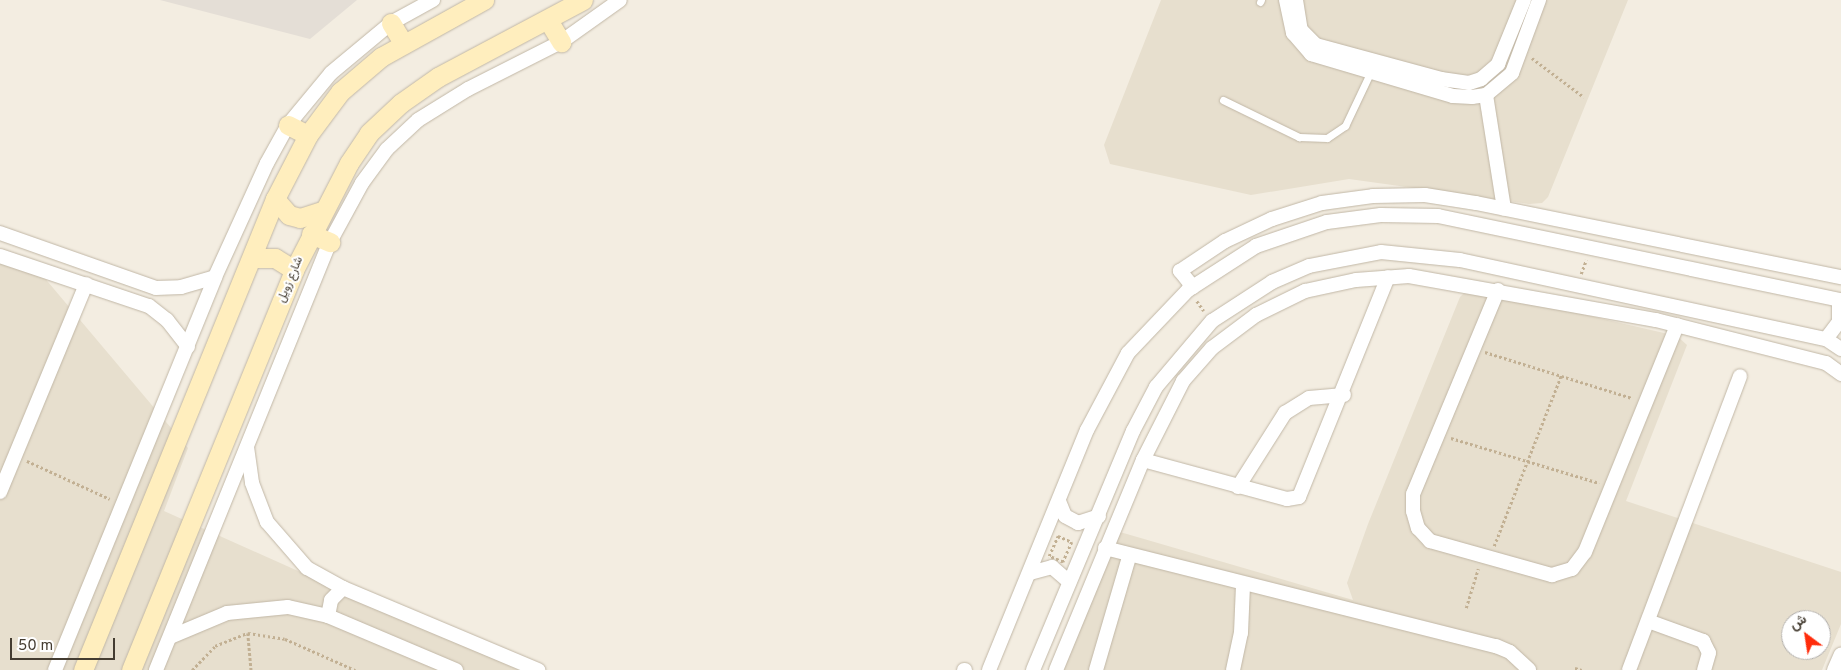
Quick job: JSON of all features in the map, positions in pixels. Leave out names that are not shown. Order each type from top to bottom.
[{"type":"main road","points":[[83,670],[275,199],[308,135],[340,92],[403,42],[484,0]]},
{"type":"main road","name":"شارع زويل","points":[[131,670],[294,270],[321,211],[370,133],[401,103],[438,77],[584,0]]},
{"type":"main road","points":[[548,20],[562,42]]},
{"type":"main road","points":[[391,23],[403,42]]},
{"type":"main road","points":[[288,125],[308,135]]},
{"type":"main road","points":[[275,199],[289,215],[300,218],[321,211]]},
{"type":"main road","points":[[311,234],[330,242]]},
{"type":"main road","points":[[252,258],[275,258],[294,270]]},
{"type":"street","points":[[55,670],[124,505],[215,277],[288,125],[331,73],[391,23],[433,0]]},
{"type":"street","points":[[156,670],[330,242],[362,183],[387,149],[418,120],[468,89],[562,42],[620,0]]},
{"type":"street","points":[[1286,0],[1300,44],[1352,61],[1439,85],[1472,97],[1486,95],[1512,73],[1523,51],[1539,0]]},
{"type":"street","points":[[1293,22],[1296,0]]},
{"type":"street","points":[[1439,85],[1469,83],[1481,79],[1498,64],[1524,0]]},
{"type":"street","points":[[1505,44],[1523,51]]},
{"type":"street","points":[[1352,61],[1370,73],[1397,74]]},
{"type":"street","points":[[1498,64],[1512,73]]},
{"type":"street","points":[[1469,83],[1472,97]]},
{"type":"street","points":[[1486,95],[1504,209]]},
{"type":"street","points":[[1191,288],[1180,271],[1225,241],[1272,218],[1322,203],[1373,196],[1425,196],[1504,209],[1841,277]]},
{"type":"street","points":[[990,670],[1087,430],[1119,367],[1149,327],[1191,288],[1256,246],[1318,225],[1363,216],[1438,216],[1589,254],[1655,260],[1840,300],[1839,322],[1826,339]]},
{"type":"street","points":[[0,233],[156,288],[181,286],[215,277]]},
{"type":"street","points":[[1655,260],[1661,242]]},
{"type":"street","points":[[1033,670],[1133,431],[1156,387],[1212,321],[1272,282],[1309,266],[1397,252],[1577,276],[1661,306],[1826,339],[1841,349]]},
{"type":"street","points":[[0,256],[149,306],[167,320],[188,347]]},
{"type":"street","points":[[1056,670],[1143,460],[1183,381],[1212,348],[1256,315],[1305,291],[1388,277],[1409,276],[1498,290],[1656,320],[1826,363],[1841,374]]},
{"type":"street","points":[[1143,460],[1292,500],[1299,497],[1344,395],[1388,277]]},
{"type":"street","points":[[0,492],[86,284]]},
{"type":"street","points":[[149,306],[156,288]]},
{"type":"street","points":[[1498,290],[1413,494],[1418,528],[1430,541],[1552,576],[1572,569],[1585,552],[1677,325]]},
{"type":"street","points":[[1656,320],[1661,306]]},
{"type":"street","points":[[1629,670],[1740,376]]},
{"type":"street","points":[[1238,487],[1285,413],[1309,398],[1344,395]]},
{"type":"street","points":[[246,447],[258,503],[278,539],[307,568],[343,588],[538,670]]},
{"type":"street","points":[[1059,501],[1064,516],[1078,523],[1099,516]]},
{"type":"street","points":[[1105,548],[1128,557],[1496,646],[1510,652],[1529,670]]},
{"type":"street","points":[[1096,670],[1128,557]]},
{"type":"street","points":[[1030,573],[1052,567],[1069,582]]},
{"type":"street","points":[[1232,670],[1241,633],[1243,585]]},
{"type":"street","points":[[328,616],[331,600],[343,588]]},
{"type":"street","points":[[170,637],[208,619],[247,608],[288,607],[328,616],[456,670]]},
{"type":"street","points":[[1648,621],[1704,642],[1709,653],[1704,670]]},
{"type":"street","points":[[1834,670],[1841,654]]},
{"type":"lane","points":[[1224,100],[1299,137],[1327,138],[1345,126],[1370,73]]},
{"type":"path","points":[[1523,51],[1584,97]]},
{"type":"path","points":[[1577,258],[1589,254]]},
{"type":"path","points":[[1589,254],[1596,262]]},
{"type":"path","points":[[1577,276],[1589,254]]},
{"type":"path","points":[[1577,276],[1590,275]]},
{"type":"path","points":[[1191,288],[1207,314],[1201,318]]},
{"type":"path","points":[[1191,308],[1205,296]]},
{"type":"path","points":[[1474,348],[1646,402]]},
{"type":"path","points":[[1466,608],[1561,376]]},
{"type":"path","points":[[1438,434],[1611,487]]},
{"type":"path","points":[[15,456],[124,505]]},
{"type":"path","points":[[1058,536],[1072,542],[1063,562],[1049,556],[1058,536]]},
{"type":"path","points":[[248,633],[251,670]]},
{"type":"path","points":[[192,670],[215,646],[248,633],[285,639],[355,670]]},
{"type":"path","points":[[1576,668],[1582,670]]},
{"type":"shaded area","points":[[160,0],[357,0],[310,39]]},
{"type":"shaded area","points":[[1161,0],[1628,0],[1548,197],[1542,203],[1529,204],[1349,179],[1251,195],[1110,164],[1104,145]]},
{"type":"shaded area","points":[[0,261],[43,276],[188,448],[164,511],[519,670],[0,670]]},
{"type":"shaded area","points":[[1469,288],[1677,336],[1687,345],[1626,501],[1841,572],[1841,624],[1831,648],[1831,610],[1781,610],[1781,660],[1826,660],[1822,670],[1061,670],[1120,532],[1353,600],[1347,583],[1368,524],[1460,297]]}]
